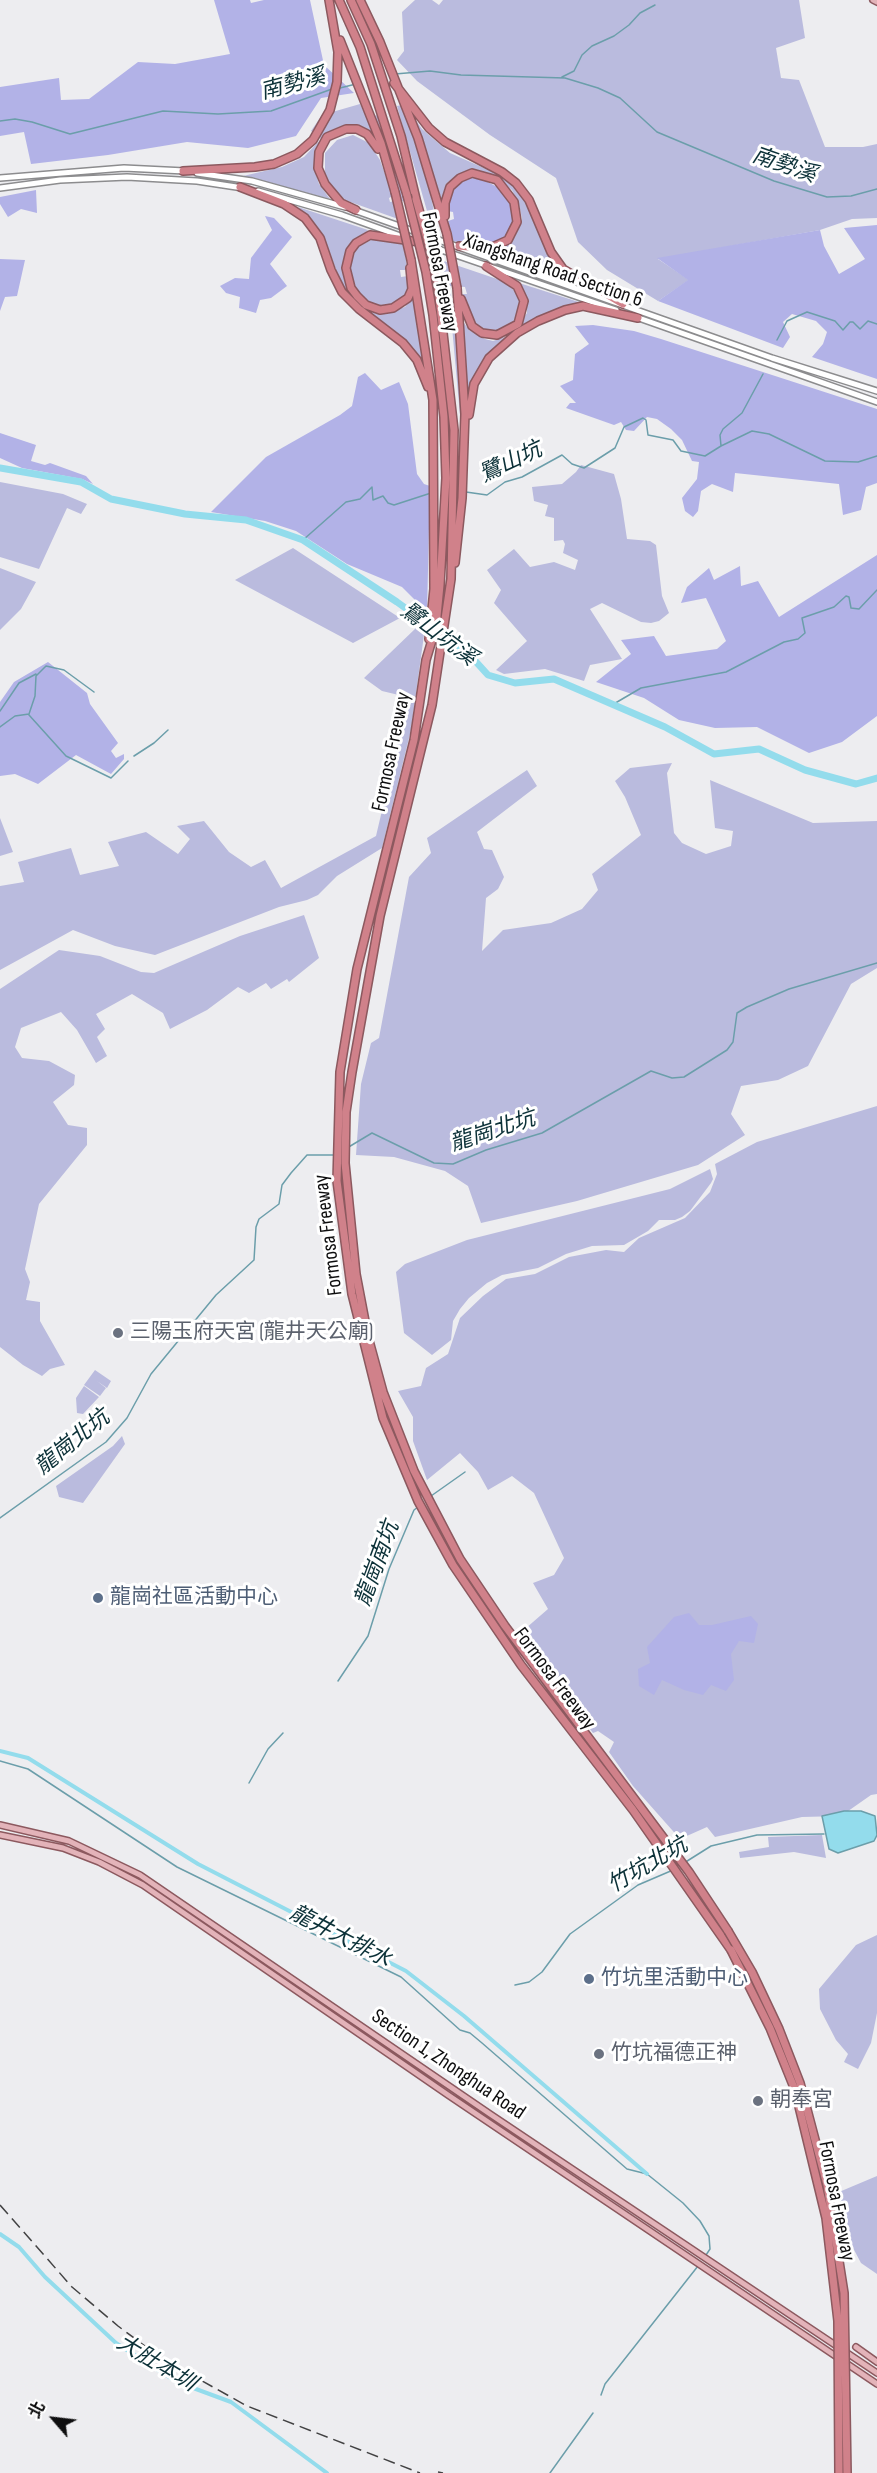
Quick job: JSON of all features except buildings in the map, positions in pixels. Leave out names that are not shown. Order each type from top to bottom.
[{"type":"highway","points":[[183,171],[255,168],[274,164],[297,154],[316,135],[330,110],[337,82],[337,44],[329,0]]},
{"type":"highway","points":[[329,0],[346,59],[381,143],[416,279],[434,419],[437,587]]},
{"type":"highway","name":"Formosa Freeway","points":[[339,0],[360,47],[380,104],[407,195],[426,272],[444,417],[446,478],[436,627],[426,660],[414,740],[357,969],[340,1072],[337,1181],[357,1321],[383,1419],[418,1501],[453,1565],[521,1665],[633,1810],[725,1940],[771,2028],[795,2090],[826,2218],[838,2321],[839,2473]]},
{"type":"highway","name":"Formosa Freeway","points":[[351,0],[370,44],[389,102],[436,271],[447,351],[459,479],[450,579],[432,705],[380,915],[361,1011],[346,1112],[345,1163],[348,1218],[368,1337],[383,1392],[414,1471],[460,1558],[505,1626],[702,1890],[738,1946],[779,2029],[800,2083],[836,2230],[845,2315],[847,2473]]},
{"type":"highway","points":[[360,0],[380,42],[394,83],[418,138],[447,234],[457,288],[465,383],[465,444]]},
{"type":"highway","points":[[394,83],[414,111],[445,142],[502,172],[516,183],[530,200],[551,252],[563,269],[623,304]]},
{"type":"highway","points":[[356,210],[335,198],[320,176],[318,161],[324,141],[340,130],[351,128],[363,131],[375,142],[390,173]]},
{"type":"highway","points":[[447,234],[446,198],[456,181],[476,173],[493,178],[504,187],[512,198],[518,214],[516,226],[510,237],[491,249],[459,246]]},
{"type":"highway","points":[[240,187],[299,212],[313,226],[325,249],[336,283],[348,299],[391,332],[417,360],[428,388],[434,419]]},
{"type":"highway","points":[[411,260],[412,289],[408,298],[393,308],[380,310],[366,305],[351,288],[346,274],[350,251],[356,243],[370,235],[419,242]]},
{"type":"highway","points":[[457,288],[464,312],[476,330],[497,335],[511,330],[522,315],[524,301],[522,294],[510,280],[486,266]]},
{"type":"highway","points":[[450,579],[458,551],[462,498],[459,479],[471,394],[478,375],[489,358],[517,333],[552,315],[583,306],[638,318]]},
{"type":"main road","name":"Xiangshang Road Section 6","points":[[0,178],[124,168],[183,171],[252,181],[356,210],[877,391]]},
{"type":"main road","name":"Xiangshang Road Section 6","points":[[0,188],[60,180],[127,177],[197,181],[240,187],[342,214],[877,402]]},
{"type":"main road","name":"Section 1, Zhonghua Road","points":[[0,1825],[63,1839],[140,1875],[490,2114],[877,2373]]},
{"type":"main road","name":"Section 1, Zhonghua Road","points":[[0,1835],[63,1848],[99,1862],[143,1885],[448,2095],[877,2384]]},
{"type":"main road","points":[[856,2347],[877,2362]]},
{"type":"shaded area","points":[[214,0],[250,0],[251,3],[264,0],[310,0],[324,65],[354,93],[321,98],[296,136],[248,148],[187,142],[108,155],[31,164],[24,132],[0,136],[0,87],[59,78],[61,100],[89,99],[138,62],[175,64],[230,54]]},
{"type":"shaded area","points":[[415,0],[432,0],[439,5],[443,0],[799,0],[805,38],[776,48],[781,78],[799,80],[825,147],[863,147],[877,144],[877,218],[852,219],[820,230],[658,259],[689,280],[658,301],[607,270],[578,242],[556,178],[490,135],[417,81],[397,60],[404,51],[402,12]]},
{"type":"shaded area","points":[[360,104],[378,141],[367,132],[346,126],[332,131],[321,142],[316,152],[314,168],[319,184],[330,199],[243,176],[282,167],[304,157],[321,139],[311,131],[322,115]]},
{"type":"shaded area","points":[[402,105],[425,171],[439,233],[433,232],[397,106]]},
{"type":"shaded area","points":[[380,115],[407,202],[402,201],[372,116]]},
{"type":"shaded area","points":[[413,116],[422,129],[450,153],[509,179],[523,194],[561,272],[491,251],[505,245],[515,237],[522,219],[519,204],[512,190],[495,176],[478,170],[457,175],[446,184],[442,200]]},
{"type":"shaded area","points":[[353,135],[369,143],[380,160],[393,196],[389,198],[390,202],[394,201],[398,219],[342,199],[325,177],[325,153],[337,140]]},
{"type":"shaded area","points":[[471,178],[482,179],[501,189],[508,197],[516,214],[511,233],[494,246],[451,241],[448,221],[454,219],[453,212],[447,211],[447,204],[457,184]]},
{"type":"shaded area","points":[[36,190],[37,213],[21,209],[8,217],[0,204],[0,197]]},
{"type":"shaded area","points":[[298,207],[368,230],[345,254],[342,268],[347,289],[361,306],[377,314],[405,307],[415,294],[424,369],[415,352],[405,342],[360,308],[345,293],[325,241],[311,220]]},
{"type":"shaded area","points":[[265,216],[274,218],[292,237],[270,264],[287,286],[271,298],[260,300],[256,313],[239,308],[240,297],[226,293],[220,286],[235,278],[249,279],[251,258],[272,230]]},
{"type":"shaded area","points":[[877,225],[877,379],[812,357],[823,344],[827,332],[816,321],[792,314],[783,322],[790,337],[783,348],[658,301],[688,280],[657,258],[820,230],[824,246],[839,274],[865,259],[844,228]]},
{"type":"shaded area","points":[[379,239],[403,244],[408,270],[400,270],[401,277],[408,276],[409,285],[404,297],[394,305],[383,307],[364,301],[353,285],[349,267],[356,248],[371,240]]},
{"type":"shaded area","points":[[0,259],[25,260],[17,296],[5,297],[0,311]]},
{"type":"shaded area","points":[[441,260],[503,281],[517,293],[521,301],[516,321],[498,332],[486,332],[477,328],[472,321],[462,294],[467,294],[465,287],[449,286],[456,321],[463,390],[462,437],[452,327]]},
{"type":"shaded area","points":[[516,282],[585,304],[554,310],[522,326],[476,376],[468,392],[462,320],[469,330],[485,339],[493,341],[511,335],[527,313],[527,299]]},
{"type":"shaded area","points":[[593,325],[634,331],[877,409],[877,483],[866,487],[861,510],[843,515],[839,484],[735,473],[733,492],[712,484],[701,491],[698,511],[693,517],[685,511],[682,498],[697,479],[699,462],[692,461],[682,440],[671,429],[657,419],[647,417],[634,431],[626,430],[621,422],[614,425],[566,408],[570,403],[576,403],[560,386],[573,380],[575,354],[589,344],[575,326]]},
{"type":"shaded area","points":[[365,373],[381,390],[399,382],[408,404],[417,474],[424,484],[430,486],[427,612],[402,587],[347,564],[296,531],[265,521],[211,512],[266,457],[352,406],[358,377]]},
{"type":"shaded area","points":[[0,433],[36,445],[31,461],[45,465],[50,463],[86,476],[93,484],[82,479],[22,468],[0,458]]},
{"type":"shaded area","points":[[581,465],[614,474],[621,499],[627,539],[650,541],[656,545],[662,596],[669,613],[659,621],[651,623],[641,622],[602,603],[590,609],[622,659],[590,665],[584,681],[545,669],[504,674],[496,670],[527,641],[494,603],[501,590],[487,570],[514,549],[530,567],[554,562],[575,570],[578,560],[563,553],[565,544],[563,540],[554,541],[554,518],[545,516],[548,505],[534,501],[532,487],[562,484]]},
{"type":"shaded area","points":[[0,482],[63,494],[87,504],[81,514],[67,508],[39,569],[0,557]]},
{"type":"shaded area","points":[[293,548],[400,618],[353,643],[235,580]]},
{"type":"shaded area","points":[[877,555],[877,716],[842,742],[809,753],[757,727],[715,728],[679,720],[644,698],[596,682],[631,654],[621,640],[654,636],[666,656],[717,649],[726,641],[706,598],[681,603],[687,587],[709,568],[714,580],[740,566],[741,586],[758,581],[779,617]]},
{"type":"shaded area","points":[[0,568],[36,582],[21,609],[0,630]]},
{"type":"shaded area","points":[[416,628],[424,635],[411,730],[382,848],[337,876],[318,895],[279,907],[155,955],[115,946],[73,930],[0,970],[0,886],[24,882],[18,862],[71,848],[80,875],[119,866],[108,842],[146,832],[178,854],[190,839],[177,826],[204,821],[229,852],[251,867],[265,860],[281,888],[376,836],[400,734],[403,696],[382,691],[364,678]]},
{"type":"shaded area","points":[[48,662],[87,693],[90,704],[118,743],[111,751],[116,758],[124,754],[124,759],[111,774],[76,755],[38,784],[15,774],[0,776],[0,702],[14,682]]},
{"type":"shaded area","points":[[672,763],[667,773],[674,833],[682,843],[706,854],[731,846],[733,831],[715,828],[710,780],[813,823],[877,821],[877,968],[851,984],[808,1066],[778,1080],[741,1086],[731,1114],[745,1135],[698,1165],[577,1201],[481,1223],[468,1186],[445,1171],[394,1157],[356,1155],[361,1084],[371,1043],[379,1038],[409,877],[431,853],[427,838],[527,770],[537,786],[477,832],[484,849],[492,850],[504,877],[498,889],[486,898],[482,951],[503,930],[551,923],[582,909],[598,890],[592,874],[641,835],[625,797],[615,781],[630,768]]},
{"type":"shaded area","points":[[0,818],[13,852],[0,856]]},
{"type":"shaded area","points":[[304,915],[319,958],[289,982],[287,979],[271,989],[266,983],[249,993],[238,987],[207,1010],[170,1029],[163,1013],[132,994],[96,1014],[105,1029],[97,1037],[107,1056],[96,1063],[77,1030],[61,1012],[21,1028],[15,1047],[22,1058],[49,1061],[75,1075],[74,1085],[53,1102],[68,1125],[87,1128],[87,1145],[39,1204],[25,1269],[30,1282],[26,1300],[40,1302],[40,1321],[65,1365],[50,1369],[42,1376],[23,1365],[0,1347],[0,989],[59,950],[100,956],[141,972],[154,973],[240,936]]},
{"type":"shaded area","points":[[877,1106],[877,1794],[871,1795],[841,1816],[802,1817],[715,1837],[707,1827],[680,1839],[633,1786],[609,1752],[614,1742],[598,1731],[593,1733],[518,1635],[548,1609],[533,1583],[554,1575],[564,1558],[534,1493],[512,1476],[488,1490],[478,1472],[460,1453],[427,1480],[413,1441],[413,1417],[398,1391],[421,1386],[426,1368],[448,1354],[460,1318],[483,1296],[506,1279],[535,1274],[569,1257],[606,1250],[624,1252],[639,1238],[685,1218],[710,1192],[717,1174],[715,1164],[757,1142]]},
{"type":"shaded area","points":[[710,1169],[713,1179],[711,1183],[690,1211],[682,1217],[675,1220],[659,1220],[648,1231],[624,1245],[592,1246],[566,1254],[538,1268],[502,1275],[487,1283],[460,1309],[453,1321],[451,1340],[432,1355],[404,1333],[396,1272],[405,1264],[467,1240],[670,1189]]},
{"type":"shaded area","points":[[95,1370],[111,1381],[107,1388],[97,1381],[106,1388],[100,1396],[84,1385]]},
{"type":"shaded area","points":[[84,1386],[99,1397],[83,1414],[77,1413],[76,1398]]},
{"type":"shaded area","points":[[122,1436],[125,1444],[83,1503],[59,1497],[56,1486],[113,1446]]},
{"type":"shaded area","points":[[689,1613],[699,1625],[712,1625],[751,1616],[758,1624],[754,1643],[739,1641],[731,1654],[734,1680],[726,1691],[711,1685],[703,1695],[684,1690],[662,1680],[654,1695],[639,1686],[638,1669],[650,1663],[647,1647],[674,1617]]},
{"type":"shaded area","points":[[844,1811],[861,1811],[875,1816],[877,1835],[874,1841],[838,1853],[829,1849],[822,1816]]},
{"type":"shaded area","points":[[822,1835],[826,1858],[794,1852],[740,1858],[739,1852],[769,1847],[768,1837]]},
{"type":"shaded area","points":[[877,1935],[877,2013],[871,2043],[858,2069],[844,2062],[848,2054],[836,2040],[820,2009],[819,1989],[856,1945]]},
{"type":"shaded area","points":[[877,2176],[877,2274],[861,2263],[843,2229],[839,2192]]},
{"type":"waterway","name":"南勢溪","points":[[562,77],[574,71],[582,55],[592,46],[614,36],[640,13],[655,5]]},
{"type":"waterway","name":"南勢溪","points":[[395,74],[430,71],[461,75],[565,78],[598,88],[620,98],[657,132],[774,181],[827,197],[851,196],[877,189]]},
{"type":"waterway","name":"南勢溪","points":[[340,88],[356,84]]},
{"type":"waterway","name":"南勢溪","points":[[0,121],[15,119],[32,122],[70,134],[163,111],[218,114],[271,111],[332,89]]},
{"type":"waterway","name":"鷺山坑","points":[[777,340],[787,321],[807,312],[835,321],[843,330],[850,322],[860,329],[868,321],[877,324]]},
{"type":"waterway","name":"鷺山坑","points":[[466,492],[487,495],[505,482],[522,477],[562,455],[572,464],[584,468],[615,448],[624,427],[643,418],[646,420],[648,435],[673,440],[681,451],[705,456],[721,446],[720,435],[723,429],[742,413],[763,374]]},
{"type":"waterway","name":"鷺山坑","points":[[721,446],[752,431],[769,434],[825,461],[858,462],[877,456]]},
{"type":"waterway","name":"鷺山坑溪","points":[[0,468],[81,482],[111,499],[185,514],[246,520],[303,540],[397,602],[468,653],[488,675],[515,683],[554,679],[665,727],[714,754],[759,749],[805,770],[856,784],[877,778]]},
{"type":"waterway","name":"鷺山坑","points":[[303,540],[346,502],[360,499],[372,487],[373,500],[383,496],[388,503],[394,505],[431,493]]},
{"type":"waterway","name":"鷺山坑","points":[[612,705],[641,688],[726,672],[784,642],[798,639],[805,633],[802,618],[834,607],[846,596],[849,597],[851,608],[859,609],[877,590]]},
{"type":"waterway","points":[[0,727],[15,716],[29,714],[35,696],[36,676],[46,666],[64,670],[94,692]]},
{"type":"waterway","points":[[0,711],[19,683],[36,674]]},
{"type":"waterway","points":[[29,715],[66,756],[111,778],[128,761]]},
{"type":"waterway","points":[[134,756],[154,743],[168,730]]},
{"type":"waterway","name":"龍崗北坑","points":[[347,1148],[372,1133],[434,1163],[453,1164],[486,1150],[542,1133],[651,1071],[672,1078],[684,1077],[727,1050],[733,1042],[737,1013],[747,1007],[789,989],[877,963]]},
{"type":"waterway","name":"龍崗北坑","points":[[0,1518],[106,1442],[127,1418],[151,1374],[216,1295],[254,1260],[256,1227],[259,1219],[279,1204],[282,1185],[291,1173],[307,1155],[335,1155]]},
{"type":"waterway","name":"龍崗南坑","points":[[431,1496],[465,1472]]},
{"type":"waterway","name":"龍崗南坑","points":[[338,1681],[368,1636],[389,1569],[414,1510],[418,1507]]},
{"type":"waterway","name":"龍崗南坑","points":[[249,1783],[268,1749],[283,1733]]},
{"type":"waterway","name":"龍井大排水","points":[[0,1751],[28,1758],[198,1864],[406,1971],[464,2016],[647,2174]]},
{"type":"waterway","points":[[0,1761],[28,1769],[177,1867],[401,1977],[460,2030],[470,2033],[627,2169],[647,2174],[683,2203],[700,2221],[709,2236],[710,2249],[706,2255]]},
{"type":"waterway","name":"竹坑北坑","points":[[684,1863],[711,1846],[757,1835],[824,1834]]},
{"type":"waterway","name":"竹坑北坑","points":[[515,1985],[529,1982],[542,1972],[570,1934],[638,1885],[673,1870]]},
{"type":"waterway","name":"大肚本圳","points":[[0,2234],[19,2247],[45,2277],[116,2343],[177,2382],[231,2402],[327,2473]]},
{"type":"waterway","points":[[601,2395],[605,2384],[698,2266]]},
{"type":"waterway","points":[[550,2473],[593,2413]]},
{"type":"railway","points":[[0,2205],[72,2287],[118,2326],[161,2358],[247,2406],[420,2473]]},
{"type":"railway","points":[[438,2472],[443,2473]]},
{"type":"place","name":"三陽玉府天宮 (龍井天公廟)","points":[[118,1333]]},
{"type":"place","name":"龍崗社區活動中心","points":[[98,1598]]},
{"type":"place","name":"竹坑里活動中心","points":[[589,1979]]},
{"type":"place","name":"竹坑福德正神","points":[[599,2054]]},
{"type":"place","name":"朝奉宮","points":[[758,2101]]}]
